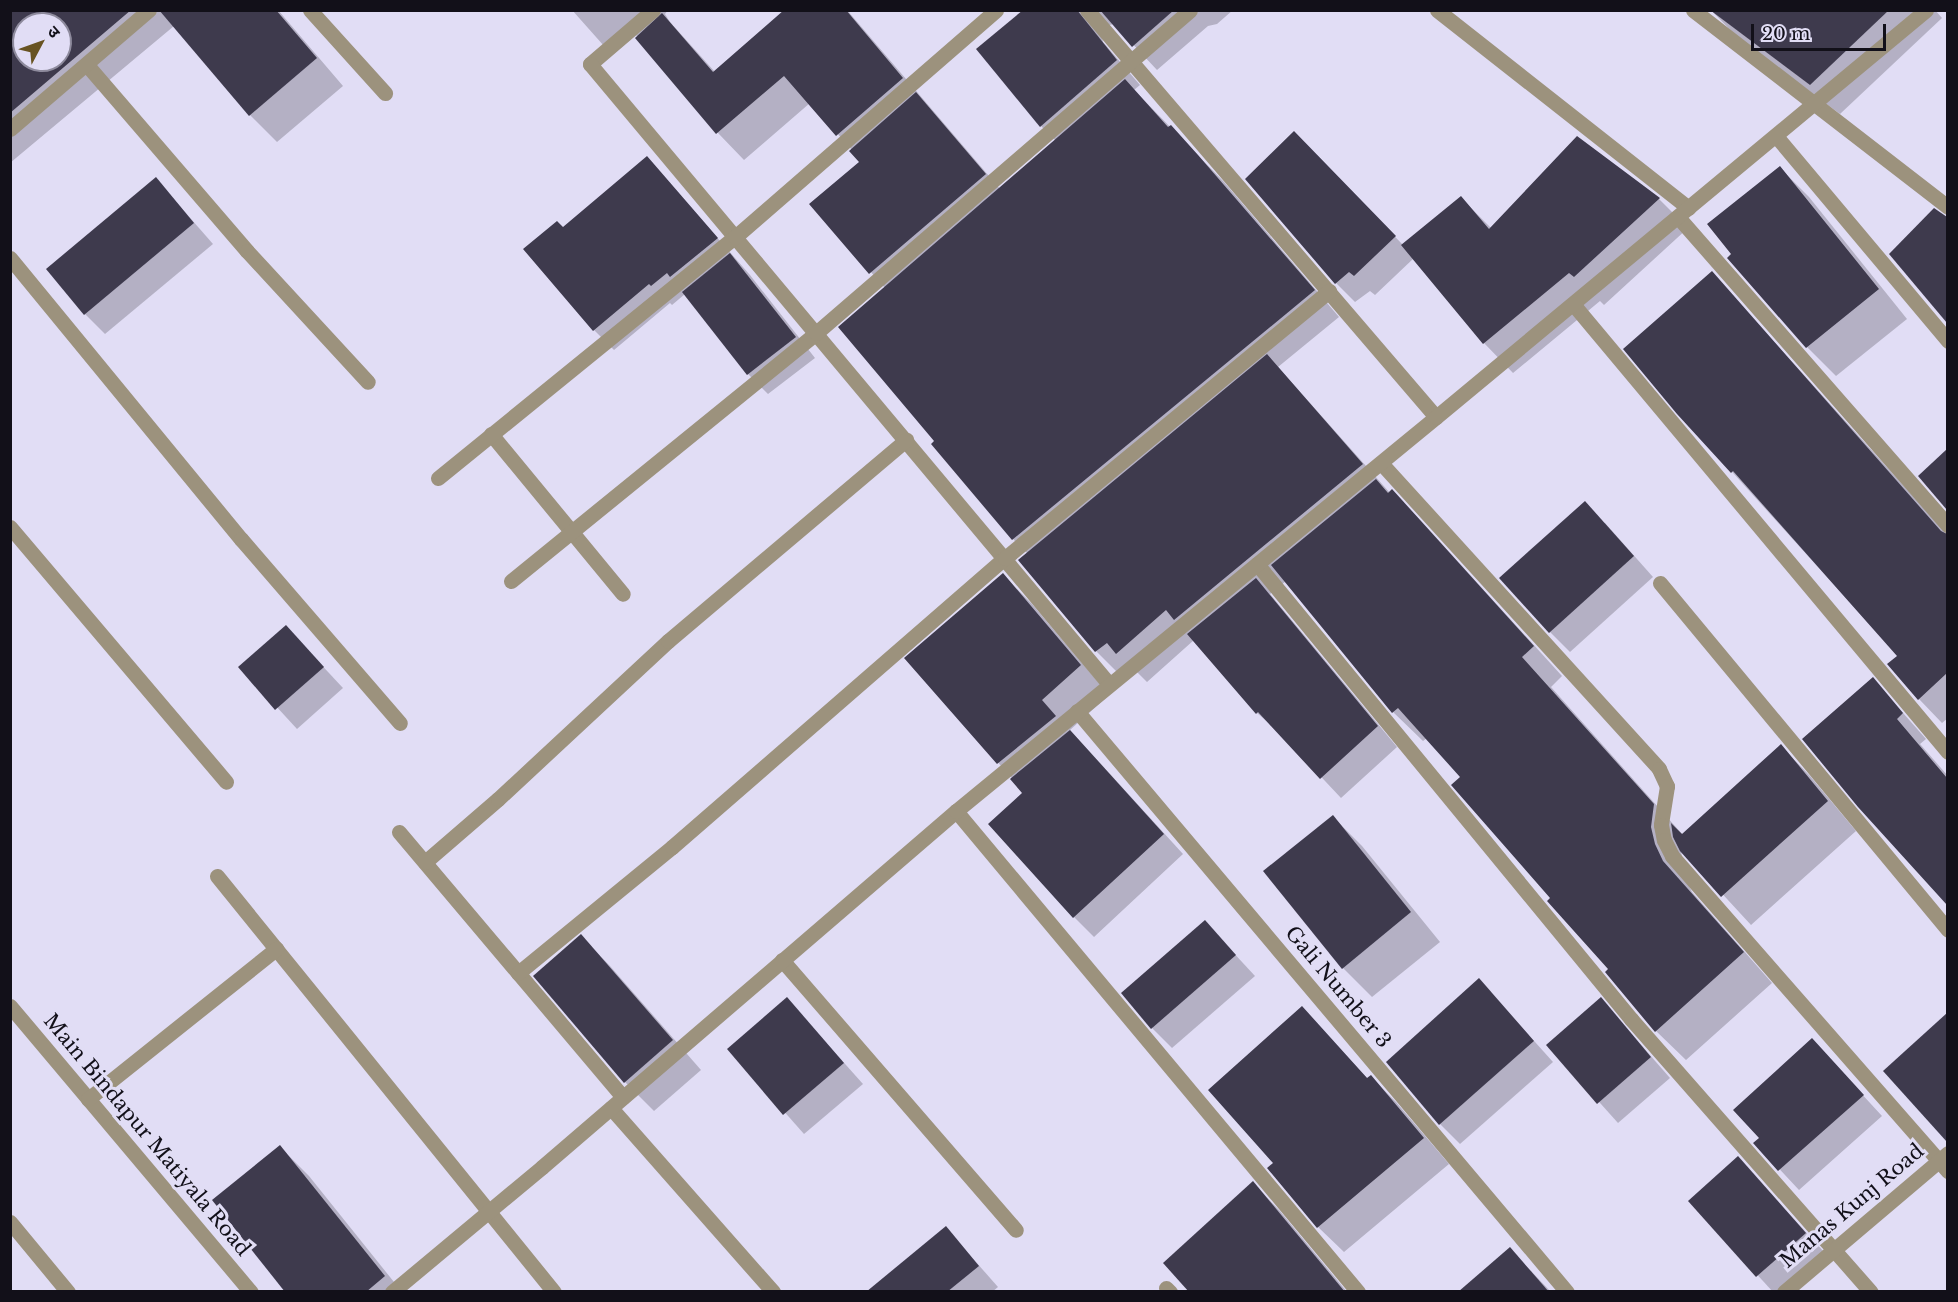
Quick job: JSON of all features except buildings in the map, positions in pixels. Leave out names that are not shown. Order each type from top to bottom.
[{"type":"street","points":[[10,129],[149,10]]},
{"type":"street","points":[[310,10],[385,93]]},
{"type":"street","points":[[653,10],[590,64],[1109,684]]},
{"type":"street","points":[[438,478],[735,237],[996,10]]},
{"type":"street","points":[[1087,10],[1437,417]]},
{"type":"street","points":[[511,581],[816,333],[1190,10]]},
{"type":"street","points":[[1437,10],[1684,212],[1947,525]]},
{"type":"street","points":[[1693,10],[1947,207]]},
{"type":"street","points":[[392,1292],[611,1108],[956,811],[1574,304],[1926,10]]},
{"type":"street","points":[[87,65],[248,251],[368,382]]},
{"type":"street","points":[[1776,136],[1947,341]]},
{"type":"street","points":[[10,258],[241,538],[400,723]]},
{"type":"street","points":[[518,973],[681,839],[1005,558],[1329,291]]},
{"type":"street","points":[[1574,304],[1947,752]]},
{"type":"street","points":[[491,434],[623,594]]},
{"type":"street","points":[[425,862],[668,641],[906,440]]},
{"type":"street","points":[[1381,463],[1659,769],[1667,786],[1661,825],[1664,840],[1672,856],[1944,1162]]},
{"type":"street","points":[[10,527],[226,782]]},
{"type":"street","points":[[1257,564],[1631,1019],[1871,1292]]},
{"type":"street","points":[[1660,583],[1947,930]]},
{"type":"street","name":"Gali Number 3","points":[[1077,711],[1567,1292]]},
{"type":"street","points":[[956,811],[1358,1292]]},
{"type":"street","points":[[399,832],[623,1097]]},
{"type":"street","points":[[217,876],[554,1292]]},
{"type":"street","points":[[88,1099],[276,949]]},
{"type":"street","points":[[782,960],[1016,1230]]},
{"type":"street","name":"Main Bindapur Matiyala Road","points":[[10,1006],[251,1292]]},
{"type":"street","points":[[611,1108],[773,1292]]},
{"type":"street","name":"Manas Kunj Road","points":[[1784,1292],[1834,1249],[1944,1162]]},
{"type":"street","points":[[10,1222],[68,1292]]}]
